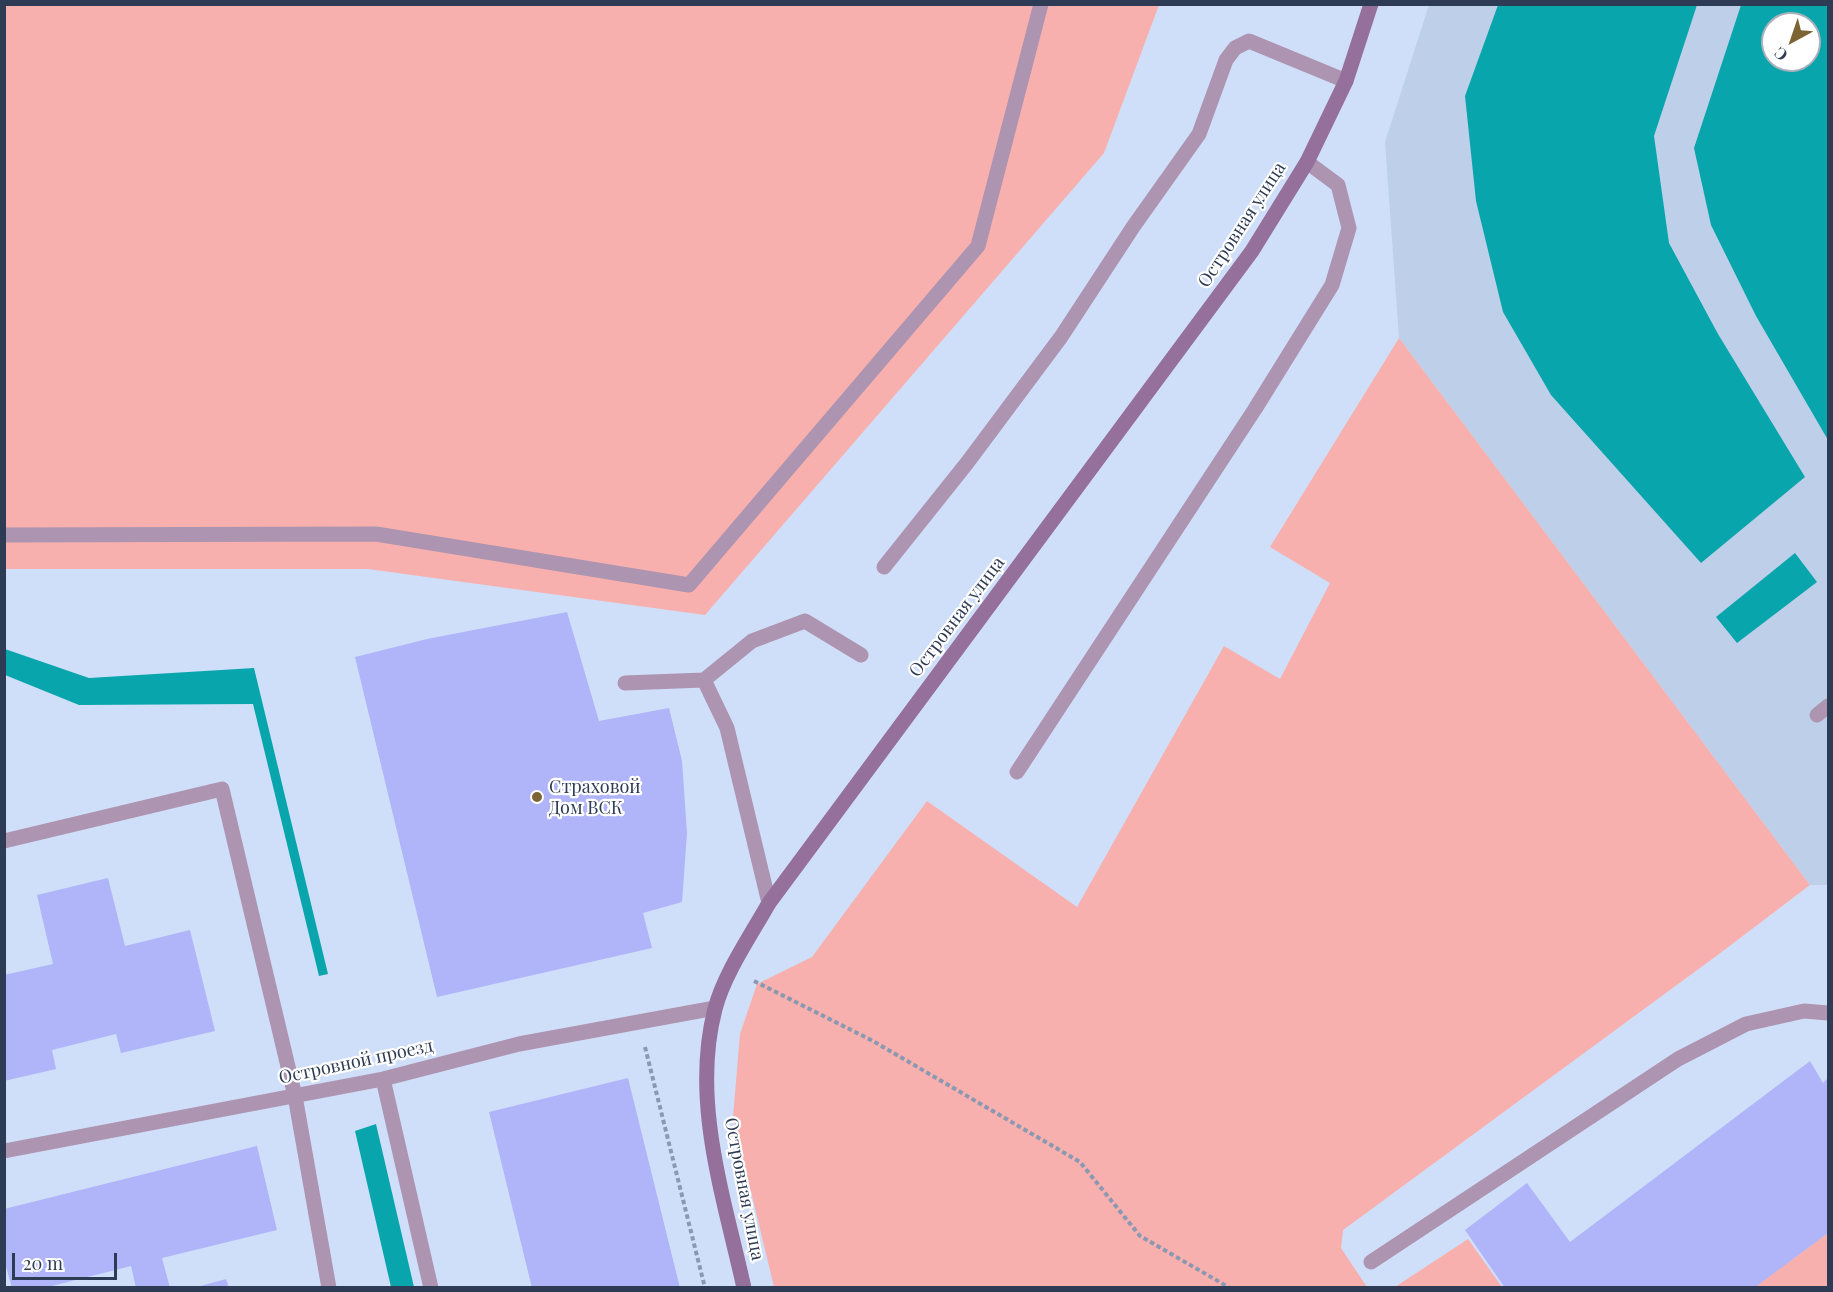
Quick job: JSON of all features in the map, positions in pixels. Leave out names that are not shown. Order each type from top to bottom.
[{"type":"street","points":[[4,535],[376,534],[689,585],[978,246],[1041,4]]},
{"type":"street","name":"Островная улица","points":[[744,1287],[710,1134],[706,1066],[715,1008],[732,969],[769,903],[1252,251],[1307,162],[1346,81],[1371,4]]},
{"type":"street","points":[[884,567],[1061,337],[1133,227],[1199,134],[1226,60],[1235,48],[1249,41],[1346,81]]},
{"type":"street","points":[[1017,771],[1255,410],[1332,285],[1349,228],[1338,185],[1307,162]]},
{"type":"street","points":[[625,683],[704,680],[752,641],[805,621],[861,655]]},
{"type":"street","points":[[704,680],[727,728],[769,903]]},
{"type":"street","points":[[4,842],[222,789],[295,1096],[328,1287]]},
{"type":"street","name":"Островной проезд","points":[[4,1151],[383,1079],[519,1044],[715,1008]]},
{"type":"street","points":[[1371,1262],[1678,1059],[1746,1024],[1804,1011],[1828,1013]]},
{"type":"street","points":[[383,1079],[431,1287]]},
{"type":"path","points":[[732,969],[873,1041],[1080,1162],[1140,1236],[1230,1287]]},
{"type":"path","points":[[639,1022],[705,1287]]},
{"type":"shaded area","points":[[5,5],[1159,5],[1104,153],[705,615],[368,569],[5,569]]},
{"type":"shaded area","points":[[1429,5],[1828,5],[1828,885],[1810,885],[1399,338],[1385,142]]},
{"type":"shaded area","points":[[1498,5],[1697,5],[1654,136],[1669,243],[1718,334],[1805,477],[1701,563],[1551,395],[1503,312],[1476,201],[1465,96]]},
{"type":"shaded area","points":[[1741,5],[1828,5],[1828,440],[1756,316],[1711,225],[1694,148]]},
{"type":"shaded area","points":[[1399,338],[1810,885],[1343,1230],[1341,1248],[1367,1287],[774,1287],[733,1117],[740,1034],[757,984],[812,957],[927,801],[1077,907],[1224,646],[1280,679],[1330,583],[1270,547]]},
{"type":"shaded area","points":[[1795,553],[1817,582],[1737,643],[1716,617]]},
{"type":"shaded area","points":[[5,649],[89,678],[254,668],[328,974],[319,976],[253,704],[79,705],[5,675]]},
{"type":"shaded area","points":[[376,1124],[414,1287],[391,1287],[355,1131]]},
{"type":"shaded area","points":[[1828,1233],[1828,1287],[1754,1287]]},
{"type":"shaded area","points":[[1468,1239],[1502,1287],[1395,1287]]},
{"type":"building","name":"Страховой Дом ВСК","points":[[567,612],[599,721],[669,708],[682,761],[687,833],[682,902],[643,913],[652,948],[437,997],[355,657],[427,639]]},
{"type":"building","points":[[108,878],[125,946],[190,930],[215,1031],[121,1053],[116,1034],[52,1050],[56,1069],[4,1081],[4,975],[53,964],[37,895]]},
{"type":"building","points":[[1810,1061],[1823,1083],[1828,1078],[1828,1233],[1754,1288],[1505,1288],[1465,1230],[1527,1183],[1570,1242]]},
{"type":"building","points":[[628,1078],[680,1288],[532,1288],[489,1112]]},
{"type":"building","points":[[257,1146],[277,1230],[162,1258],[170,1288],[136,1288],[131,1266],[44,1288],[12,1288],[4,1259],[4,1209]]},
{"type":"building","points":[[226,1279],[229,1288],[197,1288],[197,1287]]},
{"type":"place","name":"Страховой Дом ВСК","points":[[537,797]]}]
